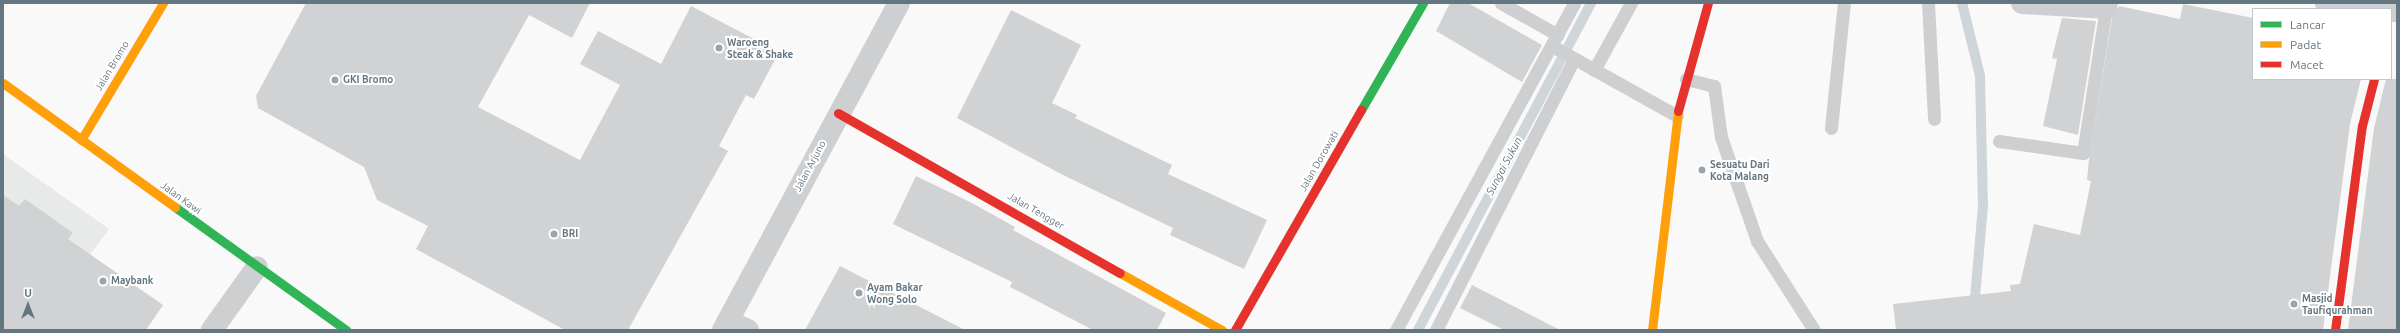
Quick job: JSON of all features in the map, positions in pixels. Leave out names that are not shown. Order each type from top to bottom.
[{"type":"street","name":"Jalan Bromo","points":[[81,140],[163,3]]},
{"type":"street","name":"Jalan Arjuno","points":[[726,325],[838,113],[899,3]]},
{"type":"street","name":"Jalan Dorowati","points":[[1235,330],[1423,3]]},
{"type":"street","points":[[1652,330],[1677,116],[1708,3]]},
{"type":"street","points":[[2022,3],[2107,6]]},
{"type":"street","points":[[2326,3],[2364,8]]},
{"type":"street","points":[[2335,330],[2362,126],[2374,80]]},
{"type":"street","name":"Jalan Kawi","points":[[3,83],[346,330]]},
{"type":"street","name":"Jalan Tengger","points":[[838,113],[1222,330]]},
{"type":"street","points":[[212,330],[257,267]]},
{"type":"street","points":[[726,325],[748,330]]},
{"type":"lane","points":[[1501,3],[1555,40],[1574,59],[1677,116]]},
{"type":"lane","points":[[1396,330],[1574,3]]},
{"type":"lane","points":[[1594,70],[1631,3]]},
{"type":"lane","points":[[1831,128],[1844,3]]},
{"type":"lane","points":[[1928,3],[1934,119]]},
{"type":"lane","points":[[1999,141],[2083,153],[2107,6]]},
{"type":"lane","points":[[1436,330],[1574,59]]},
{"type":"lane","points":[[1686,79],[1714,86],[1721,137],[1757,242],[1814,330]]},
{"type":"shaded area","points":[[3,154],[109,229],[35,330],[3,330]]},
{"type":"building","points":[[306,3],[590,3],[572,38],[529,15],[478,107],[580,160],[620,85],[580,64],[598,31],[661,64],[691,6],[779,52],[754,99],[746,95],[719,146],[728,151],[628,330],[565,330],[416,249],[428,226],[377,200],[364,167],[258,108],[256,96]]},
{"type":"building","points":[[1450,3],[1468,3],[1542,45],[1522,82],[1436,31]]},
{"type":"building","points":[[2183,4],[2252,18],[2252,80],[2361,80],[2350,124],[2323,330],[1896,330],[1893,304],[2011,291],[2010,285],[2020,284],[2034,224],[2080,235],[2091,181],[2087,180],[2089,159],[2112,18],[2119,6],[2180,19]]},
{"type":"building","points":[[1011,10],[1081,45],[1052,103],[1077,115],[1075,118],[1172,165],[1168,174],[1267,220],[1244,269],[1170,235],[1173,228],[1063,175],[957,118]]},
{"type":"building","points":[[2062,18],[2096,21],[2078,135],[2043,126],[2057,59],[2052,58]]},
{"type":"building","points":[[2397,79],[2397,330],[2348,330],[2374,128],[2386,80]]},
{"type":"building","points":[[916,176],[972,203],[1015,227],[1013,230],[1166,313],[1157,330],[1093,330],[1010,287],[1012,282],[893,224]]},
{"type":"building","points":[[3,195],[19,206],[25,199],[73,233],[68,239],[163,305],[146,330],[3,330]]},
{"type":"building","name":"Ayam Bakar Wong Solo","points":[[840,266],[965,330],[805,330]]},
{"type":"building","points":[[1472,285],[1560,330],[1504,330],[1460,308]]},
{"type":"waterway","name":"Sungai Sukun","points":[[1418,330],[1591,3]]},
{"type":"waterway","points":[[1962,3],[1980,76],[1983,206],[1973,320],[1976,330]]},
{"type":"traffic: fast","points":[[1361,110],[1423,3]]},
{"type":"traffic: fast","points":[[175,207],[346,330]]},
{"type":"traffic: slow","points":[[81,140],[163,3]]},
{"type":"traffic: slow","points":[[3,83],[175,207]]},
{"type":"traffic: slow","points":[[1652,330],[1678,111]]},
{"type":"traffic: slow","points":[[1120,273],[1222,330]]},
{"type":"traffic: jam","points":[[1678,111],[1708,3]]},
{"type":"traffic: jam","points":[[2335,330],[2362,126],[2374,80]]},
{"type":"traffic: jam","points":[[1235,330],[1361,110]]},
{"type":"traffic: jam","points":[[838,113],[1120,273]]},
{"type":"place","name":"Waroeng Steak & Shake","points":[[719,48]]},
{"type":"place","name":"GKI Bromo","points":[[335,80]]},
{"type":"place","name":"Sesuatu Dari Kota Malang","points":[[1702,170]]},
{"type":"place","name":"BRI","points":[[554,234]]},
{"type":"place","name":"Maybank","points":[[103,281]]},
{"type":"place","name":"Ayam Bakar Wong Solo","points":[[859,293]]},
{"type":"place","name":"Masjid Taufiqurahman","points":[[2294,304]]}]
